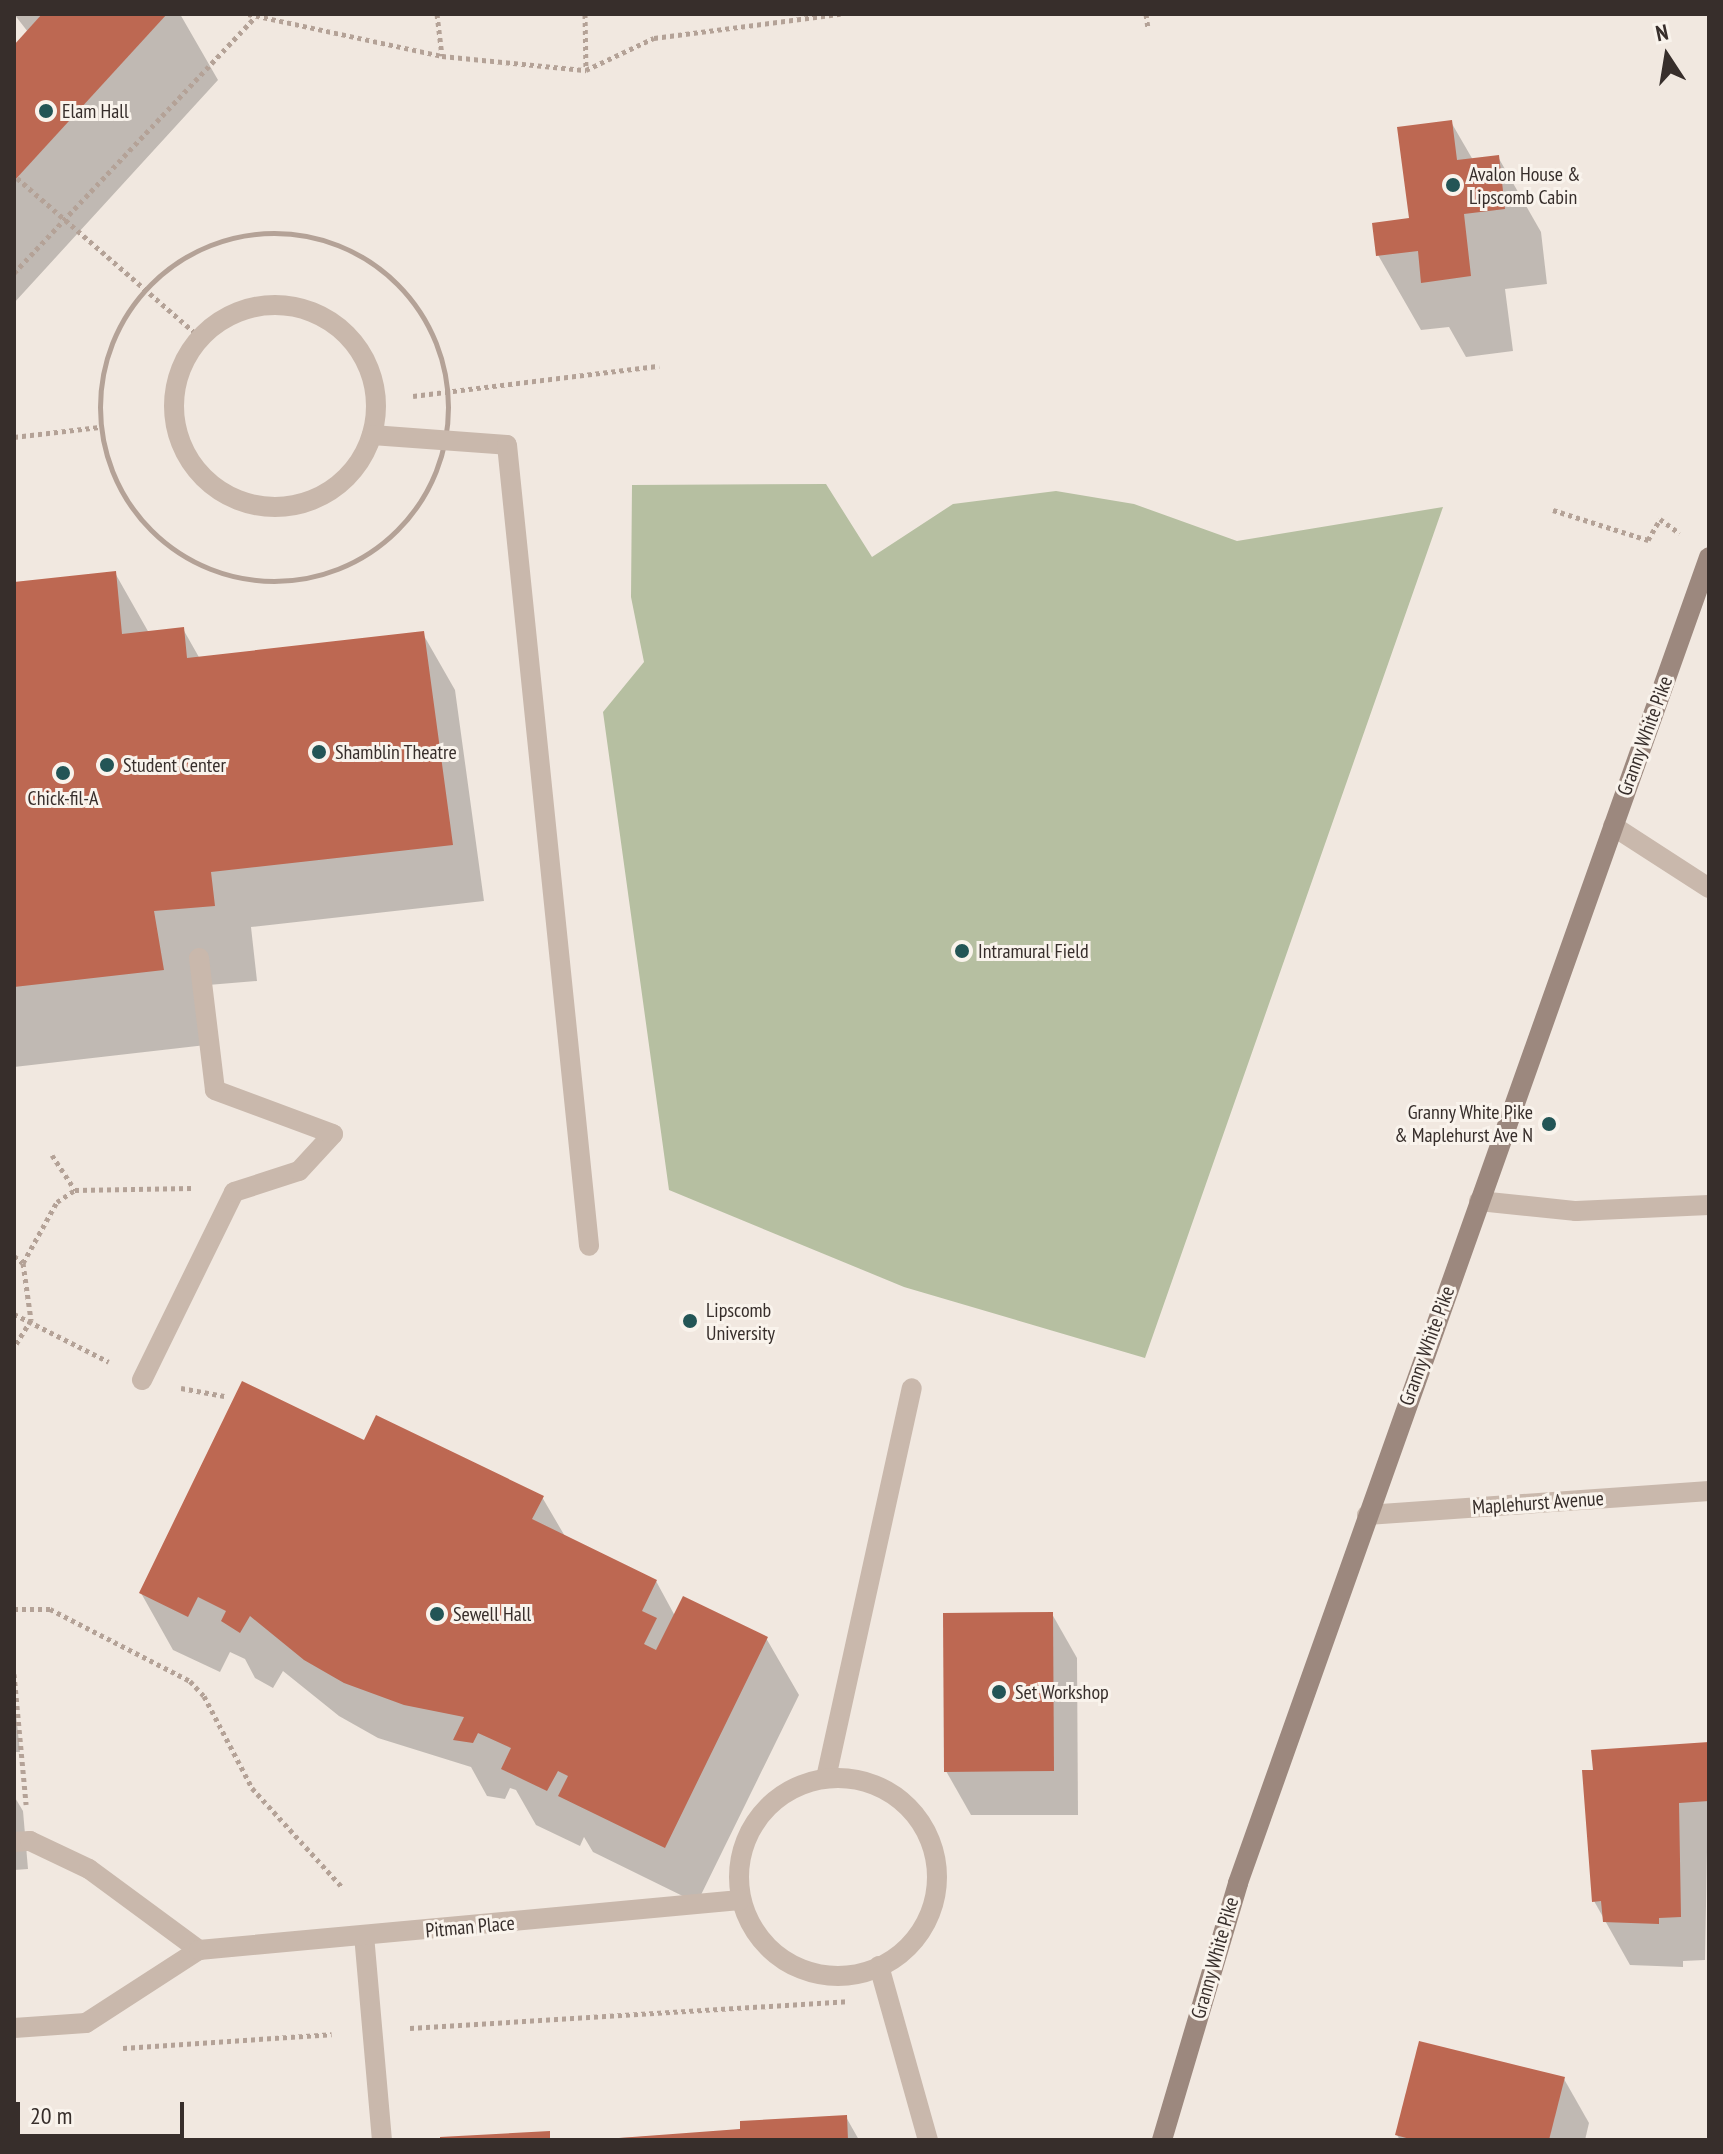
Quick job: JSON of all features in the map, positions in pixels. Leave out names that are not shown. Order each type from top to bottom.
[{"type":"main road","name":"Granny White Pike","points":[[1162,2140],[1238,1883],[1709,557]]},
{"type":"street","points":[[259,305],[293,306],[326,317],[358,349],[370,368],[377,401],[372,435],[357,465],[334,488],[304,502],[272,507],[239,501],[210,484],[188,460],[176,429],[173,397],[182,364],[200,337],[227,316],[259,305]]},
{"type":"street","points":[[372,435],[507,445],[589,1246]]},
{"type":"street","points":[[1613,826],[1709,888]]},
{"type":"street","points":[[142,1380],[234,1192],[299,1171],[333,1134],[215,1090],[199,958]]},
{"type":"street","points":[[1479,1201],[1576,1211],[1709,1205]]},
{"type":"street","points":[[826,1778],[912,1388]]},
{"type":"street","name":"Maplehurst Avenue","points":[[1367,1515],[1709,1491]]},
{"type":"street","points":[[826,1778],[860,1780],[892,1793],[916,1815],[933,1845],[938,1878],[932,1911],[915,1940],[879,1966],[861,1974],[829,1976],[799,1969],[772,1953],[752,1928],[740,1900],[739,1866],[747,1834],[767,1807],[794,1787],[826,1778]]},
{"type":"street","points":[[14,2028],[86,2023],[199,1950],[89,1869],[22,1842]]},
{"type":"street","name":"Pitman Place","points":[[199,1950],[740,1900]]},
{"type":"street","points":[[364,1935],[382,2140]]},
{"type":"street","points":[[879,1966],[928,2140]]},
{"type":"path","points":[[437,14],[442,56]]},
{"type":"path","points":[[585,14],[586,70]]},
{"type":"path","points":[[14,273],[251,16],[442,56],[586,70],[654,38],[840,14]]},
{"type":"path","points":[[1146,14],[1148,28]]},
{"type":"path","points":[[17,178],[200,337]]},
{"type":"path","points":[[281,232],[330,241],[376,264],[412,298],[438,342],[450,391],[446,440],[417,510],[373,552],[319,577],[259,582],[200,567],[151,533],[115,485],[99,427],[100,377],[116,330],[144,289],[183,257],[230,238],[281,232]]},
{"type":"path","points":[[377,401],[659,366]]},
{"type":"path","points":[[14,437],[99,427]]},
{"type":"path","points":[[1553,510],[1648,540],[1660,519],[1684,538]]},
{"type":"path","points":[[52,1155],[75,1190]]},
{"type":"path","points":[[14,1347],[31,1320],[23,1263],[57,1202],[75,1190],[200,1187]]},
{"type":"path","points":[[14,1256],[23,1263]]},
{"type":"path","points":[[14,1609],[50,1609],[190,1681],[204,1696],[252,1788],[343,1888]]},
{"type":"path","points":[[14,1674],[22,1842]]},
{"type":"path","points":[[112,2049],[890,1999]]},
{"type":"green space","name":"Intramural Field","points":[[826,484],[872,557],[953,504],[1056,491],[1134,504],[1237,541],[1443,507],[1145,1358],[904,1287],[669,1190],[603,712],[644,662],[631,597],[632,485]]},
{"type":"building","name":"Elam Hall","points":[[42,14],[167,14],[14,181],[14,45]]},
{"type":"building","name":"Avalon House & Lipscomb Cabin","points":[[1452,120],[1457,160],[1499,155],[1505,209],[1464,214],[1471,276],[1421,283],[1418,251],[1376,256],[1372,223],[1409,218],[1397,127]]},
{"type":"building","points":[[116,571],[122,634],[184,627],[187,658],[424,631],[453,845],[211,872],[215,906],[154,911],[164,970],[14,987],[14,582]]},
{"type":"building","name":"Sewell Hall","points":[[242,1381],[364,1440],[376,1415],[544,1496],[532,1519],[657,1580],[642,1611],[657,1618],[644,1644],[656,1650],[683,1596],[768,1637],[665,1848],[558,1796],[568,1776],[558,1771],[547,1791],[501,1769],[511,1748],[478,1733],[473,1743],[453,1740],[464,1717],[404,1705],[344,1683],[304,1660],[250,1616],[240,1633],[221,1621],[226,1611],[198,1597],[188,1617],[139,1593]]},
{"type":"building","name":"Set Workshop","points":[[1053,1612],[1054,1771],[944,1772],[943,1613]]},
{"type":"building","points":[[1709,1742],[1709,1801],[1679,1803],[1681,1917],[1659,1918],[1659,1924],[1603,1922],[1601,1901],[1592,1902],[1582,1770],[1593,1770],[1591,1750]]},
{"type":"building","points":[[1419,2041],[1565,2077],[1549,2140],[1414,2140],[1395,2135]]},
{"type":"building","points":[[847,2115],[848,2140],[592,2140],[740,2129],[740,2121]]},
{"type":"building","points":[[550,2131],[550,2140],[440,2140],[440,2137]]},
{"type":"place","name":"Elam Hall","points":[[46,111]]},
{"type":"place","name":"Avalon House & Lipscomb Cabin","points":[[1453,185]]},
{"type":"place","name":"Shamblin Theatre","points":[[319,752]]},
{"type":"place","name":"Student Center","points":[[107,765]]},
{"type":"place","name":"Chick-fil-A","points":[[63,773]]},
{"type":"place","name":"Intramural Field","points":[[962,951]]},
{"type":"place","name":"Granny White Pike & Maplehurst Ave N","points":[[1549,1124]]},
{"type":"place","name":"Lipscomb University","points":[[690,1321]]},
{"type":"place","name":"Sewell Hall","points":[[437,1614]]},
{"type":"place","name":"Set Workshop","points":[[999,1692]]}]
